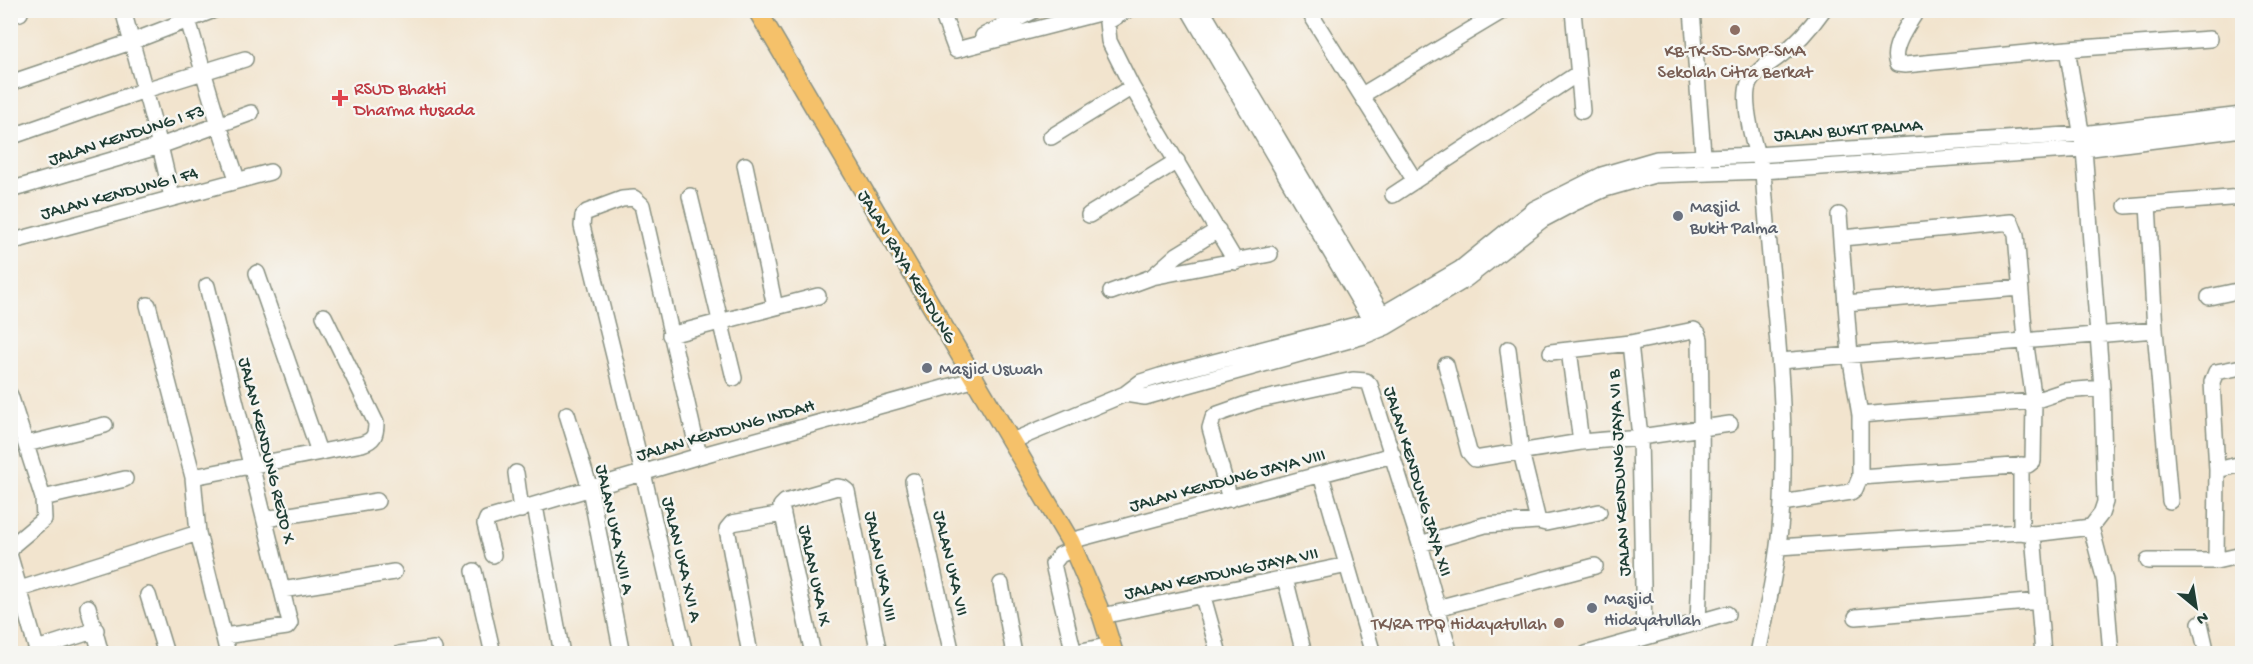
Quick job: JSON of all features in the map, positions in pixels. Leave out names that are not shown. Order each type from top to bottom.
[{"type":"main road","name":"JALAN RAYA KENDUNG","points":[[757,10],[1072,545],[1102,616],[1113,649]]},
{"type":"street","points":[[123,10],[172,197]]},
{"type":"street","points":[[10,83],[131,42],[187,15],[214,10]]},
{"type":"street","points":[[941,10],[956,50]]},
{"type":"street","points":[[956,50],[1035,10]]},
{"type":"street","points":[[956,50],[1127,10]]},
{"type":"street","points":[[1189,10],[1376,318]]},
{"type":"street","points":[[1202,10],[1376,318]]},
{"type":"street","points":[[1362,95],[1504,10]]},
{"type":"street","points":[[1573,10],[1582,111]]},
{"type":"street","points":[[1692,10],[1711,173]]},
{"type":"street","name":"JALAN BUKIT PALMA","points":[[1822,10],[1798,40],[1756,74],[1749,84],[1747,104],[1750,155],[2082,134],[2242,115]]},
{"type":"street","points":[[1917,10],[1896,48],[1897,64],[2210,39]]},
{"type":"street","points":[[1309,11],[1415,181]]},
{"type":"street","points":[[187,15],[237,179]]},
{"type":"street","points":[[1104,15],[1109,41],[1132,87],[1236,262]]},
{"type":"street","points":[[1778,547],[2027,533],[2091,527],[2101,514],[2105,502],[2102,388],[2084,149],[2067,49]]},
{"type":"street","points":[[10,137],[145,90],[245,59]]},
{"type":"street","points":[[1393,195],[1577,74]]},
{"type":"street","points":[[1051,137],[1132,87]]},
{"type":"street","name":"JALAN KENDUNG I F3","points":[[10,190],[160,146],[251,113]]},
{"type":"street","name":"JALAN BUKIT PALMA","points":[[1538,214],[1574,203],[1605,189],[1654,176],[2084,149],[2242,129]]},
{"type":"street","points":[[1282,352],[1376,318],[1460,269],[1538,214],[1602,175],[1657,159],[1750,155],[1762,171],[1780,361],[1784,466],[1778,547],[1758,654]]},
{"type":"street","points":[[1089,215],[1177,160]]},
{"type":"street","points":[[745,165],[775,307]]},
{"type":"street","name":"JALAN KENDUNG I F4","points":[[10,242],[237,179],[270,172]]},
{"type":"street","points":[[690,196],[719,322],[735,378]]},
{"type":"street","points":[[2126,206],[2242,197]]},
{"type":"street","name":"JALAN UKA XVI A","points":[[670,335],[642,205],[634,198],[622,199],[587,212],[583,216],[582,226],[685,654]]},
{"type":"street","points":[[2148,204],[2155,330],[2170,501]]},
{"type":"street","points":[[1012,441],[1125,394],[1141,382],[1200,363],[1282,352],[1364,336],[1386,327],[1465,280],[1538,214]]},
{"type":"street","points":[[1782,503],[1851,492],[1855,489],[1860,477],[1860,415],[1850,355],[1839,214]]},
{"type":"street","points":[[1842,238],[2011,222],[2016,235],[2019,288],[2034,401],[2033,462],[2028,465],[1860,477]]},
{"type":"street","points":[[1152,277],[1177,255],[1218,230]]},
{"type":"street","points":[[1111,292],[1152,277],[1270,254]]},
{"type":"street","points":[[257,273],[319,452]]},
{"type":"street","name":"JALAN KENDUNG REJO X","points":[[207,286],[291,623],[287,627],[224,636]]},
{"type":"street","points":[[1846,303],[2019,288]]},
{"type":"street","points":[[2209,297],[2242,290]]},
{"type":"street","points":[[699,456],[670,335],[818,296]]},
{"type":"street","points":[[148,305],[193,477],[198,533],[228,654]]},
{"type":"street","points":[[193,477],[370,441],[376,432],[376,423],[324,316]]},
{"type":"street","points":[[1551,352],[1630,343],[1694,330],[1698,333],[1702,427],[1698,623]]},
{"type":"street","points":[[1780,361],[2155,330]]},
{"type":"street","name":"JALAN KENDUNG JAYA VI B","points":[[1630,343],[1640,437],[1644,638]]},
{"type":"street","points":[[1508,349],[1521,453],[1538,521]]},
{"type":"street","points":[[1569,350],[1581,442]]},
{"type":"street","points":[[1446,365],[1469,452],[1475,459],[1581,442],[1640,437],[1730,424]]},
{"type":"street","points":[[2216,561],[2217,470],[2211,382],[2216,372],[2242,367]]},
{"type":"street","name":"JALAN KENDUNG INDAH","points":[[493,555],[486,520],[699,456],[976,379]]},
{"type":"street","name":"JALAN KENDUNG JAYA XII","points":[[1230,499],[1210,428],[1213,418],[1218,414],[1256,401],[1320,387],[1362,380],[1370,385],[1420,544],[1450,654]]},
{"type":"street","points":[[1860,415],[2034,401],[2064,391],[2102,388]]},
{"type":"street","points":[[10,395],[43,498],[44,519],[13,545],[10,552]]},
{"type":"street","name":"JALAN UKA XVII A","points":[[567,414],[590,489],[622,654]]},
{"type":"street","points":[[26,444],[105,425]]},
{"type":"street","name":"JALAN KENDUNG JAYA VIII","points":[[1072,545],[1393,454]]},
{"type":"street","points":[[2217,470],[2242,464]]},
{"type":"street","points":[[2021,465],[2027,533],[2039,601],[2043,654]]},
{"type":"street","points":[[516,472],[528,508],[562,654]]},
{"type":"street","points":[[1321,475],[1373,654]]},
{"type":"street","points":[[43,498],[125,479]]},
{"type":"street","name":"JALAN UKA VII","points":[[913,481],[952,654]]},
{"type":"street","name":"JALAN UKA VIII","points":[[782,510],[785,502],[826,490],[843,488],[848,496],[879,654]]},
{"type":"street","points":[[265,519],[377,501]]},
{"type":"street","points":[[750,654],[727,529],[732,523],[782,510]]},
{"type":"street","name":"JALAN UKA IX","points":[[782,510],[813,654]]},
{"type":"street","points":[[1420,544],[1485,525],[1538,521],[1546,523],[1599,512]]},
{"type":"street","points":[[2091,527],[2105,581],[2111,654]]},
{"type":"street","points":[[16,587],[198,533]]},
{"type":"street","points":[[1072,545],[1053,564],[1072,653],[1113,649]]},
{"type":"street","points":[[2148,561],[2216,561],[2242,555]]},
{"type":"street","points":[[10,557],[16,587],[38,651],[96,630]]},
{"type":"street","name":"JALAN KENDUNG JAYA VII","points":[[1102,616],[1203,597],[1348,565]]},
{"type":"street","points":[[1437,608],[1595,566]]},
{"type":"street","points":[[474,571],[493,654]]},
{"type":"street","points":[[282,590],[394,572]]},
{"type":"street","points":[[1285,578],[1304,654]]},
{"type":"street","points":[[1001,584],[1014,654]]},
{"type":"street","points":[[148,595],[166,654]]},
{"type":"street","points":[[1203,597],[1219,654]]},
{"type":"street","points":[[1856,617],[2039,601]]},
{"type":"street","points":[[88,607],[102,654]]},
{"type":"street","points":[[1586,654],[1727,614]]},
{"type":"street","points":[[2200,623],[2207,654]]},
{"type":"street","points":[[400,654],[434,649]]},
{"type":"place","name":"KB-TK-SD-SMP-SMA Sekolah Citra Berkat","points":[[1735,30]]},
{"type":"place","name":"RSUD Bhakti Dharma Husada","points":[[340,98]]},
{"type":"place","name":"Masjid Bukit Palma","points":[[1678,216]]},
{"type":"place","name":"Masjid Uswah","points":[[927,368]]},
{"type":"place","name":"Masjid Hidayatullah","points":[[1592,608]]},
{"type":"place","name":"TK/RA TPQ Hidayatullah","points":[[1559,623]]}]
